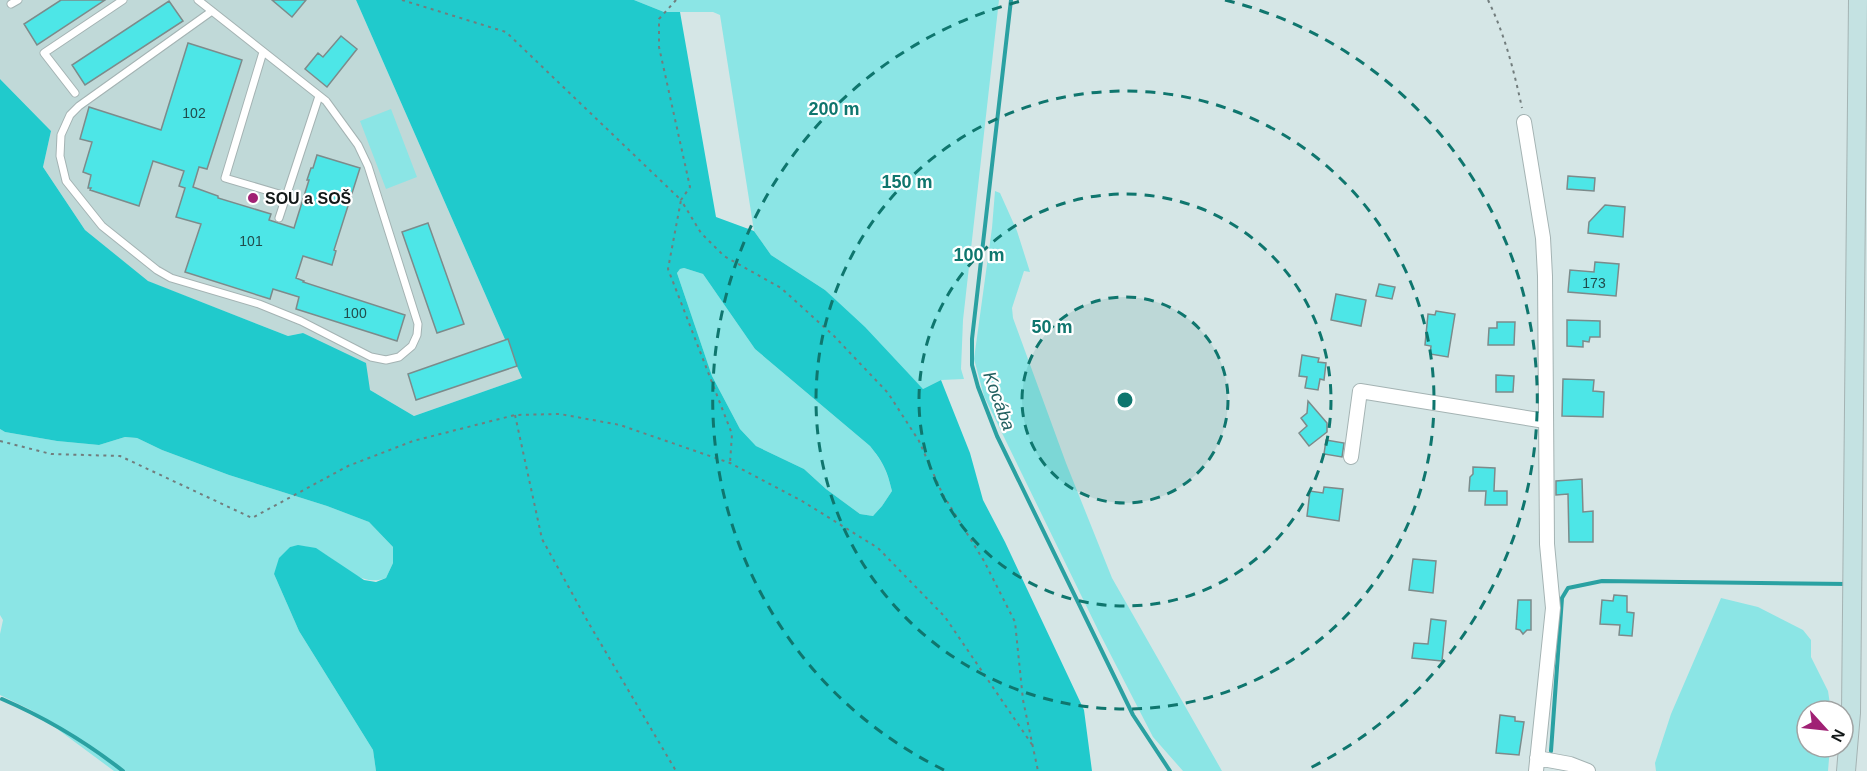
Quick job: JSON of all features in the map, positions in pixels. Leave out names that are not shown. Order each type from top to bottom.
[{"type":"main road","points":[[1846,771],[1851,713],[1858,0]]},
{"type":"street","points":[[1524,122],[1543,238],[1547,544],[1553,608],[1537,764],[1570,764],[1588,771]]},
{"type":"street","points":[[1351,457],[1360,391],[1545,421]]},
{"type":"lane","points":[[75,93],[44,53],[123,0]]},
{"type":"lane","points":[[198,0],[212,11],[263,52],[326,101],[358,145],[368,166],[418,324],[417,335],[412,346],[399,357],[386,360],[371,357],[301,321],[259,304],[171,278],[157,270],[102,226],[66,181],[60,156],[61,135],[70,115],[79,106],[212,11]]},
{"type":"lane","points":[[263,52],[225,178],[286,196]]},
{"type":"lane","points":[[279,218],[319,96]]},
{"type":"path","points":[[402,0],[506,32],[681,200],[701,233],[724,256],[781,288],[834,336],[888,393],[919,441],[942,493],[984,561],[1015,622],[1023,700],[1038,771]]},
{"type":"path","points":[[676,0],[659,19],[659,47],[690,187],[681,200],[668,269],[732,434],[730,463]]},
{"type":"path","points":[[1488,0],[1497,18],[1510,57],[1524,122]]},
{"type":"path","points":[[0,441],[51,454],[120,456],[252,518],[348,466],[413,441],[515,415],[560,414],[620,425],[730,463],[802,501],[878,548],[945,617],[1033,746]]},
{"type":"path","points":[[515,415],[542,539],[676,771]]},
{"type":"shaded area","name":"SOU a SOŠ","points":[[0,0],[356,0],[522,378],[414,416],[370,390],[303,333],[288,336],[147,281],[85,230],[43,167],[51,131],[0,79]]},
{"type":"shaded area","points":[[356,0],[634,0],[664,12],[680,12],[716,217],[754,231],[771,255],[825,290],[865,327],[923,389],[941,380],[970,453],[983,500],[1084,710],[1092,771],[376,771],[373,750],[299,631],[274,574],[279,558],[290,547],[298,545],[316,548],[364,580],[376,582],[386,578],[393,563],[393,547],[369,522],[327,506],[229,475],[162,450],[137,438],[125,437],[99,445],[57,441],[5,432],[0,429],[0,79],[51,131],[43,167],[85,230],[148,281],[288,336],[303,333],[366,363],[370,390],[414,416],[522,378]],"holes":[[[684,268],[703,274],[755,349],[870,446],[878,457],[892,491],[873,516],[860,514],[826,489],[804,469],[756,446],[740,429],[712,376],[677,273]]]},
{"type":"shaded area","points":[[634,0],[999,0],[963,320],[961,369],[964,379],[941,380],[923,389],[825,290],[771,255],[754,231],[720,15],[713,12],[664,12]]},
{"type":"shaded area","points":[[391,109],[417,177],[386,189],[360,121]]},
{"type":"shaded area","points":[[995,191],[1000,193],[1017,231],[1030,272],[1024,271],[1012,308],[1013,318],[1066,463],[1112,578],[1222,771],[1183,771],[1153,737],[984,396],[974,359]]},
{"type":"shaded area","points":[[684,268],[703,274],[755,349],[870,446],[884,467],[892,491],[873,516],[860,514],[826,489],[804,469],[756,446],[740,429],[712,376],[677,273]]},
{"type":"shaded area","points":[[0,429],[5,432],[57,441],[99,445],[125,437],[137,438],[162,450],[229,475],[327,506],[369,522],[393,547],[393,563],[386,578],[373,580],[361,578],[317,550],[304,546],[290,547],[274,574],[299,631],[373,750],[376,771],[114,771],[33,711],[0,695],[0,634],[3,620],[0,615]]},
{"type":"shaded area","points":[[1721,598],[1758,607],[1803,630],[1811,640],[1811,657],[1828,691],[1829,699],[1795,699],[1795,759],[1829,759],[1828,771],[1656,771],[1655,763],[1671,714]]},
{"type":"building","points":[[61,0],[105,0],[37,45],[24,24]]},
{"type":"building","points":[[272,0],[306,0],[292,17]]},
{"type":"building","points":[[169,1],[183,21],[85,85],[72,65]]},
{"type":"building","points":[[341,36],[357,49],[327,87],[305,69],[318,53],[323,57]]},
{"type":"building","points":[[188,43],[242,60],[207,169],[199,167],[193,187],[218,196],[218,198],[271,214],[269,220],[294,228],[309,180],[307,180],[317,155],[360,168],[334,250],[336,251],[332,265],[303,256],[296,278],[405,315],[397,341],[296,309],[299,297],[273,289],[270,299],[185,272],[201,224],[176,217],[185,188],[179,186],[184,171],[153,161],[139,206],[88,188],[91,175],[83,172],[92,142],[80,139],[89,107],[161,130]]},
{"type":"building","points":[[1568,176],[1595,178],[1594,191],[1567,189]]},
{"type":"building","points":[[1605,205],[1625,207],[1623,237],[1588,233],[1589,222]]},
{"type":"building","points":[[428,223],[464,324],[437,333],[402,232]]},
{"type":"building","points":[[1595,262],[1619,264],[1616,296],[1568,292],[1570,270],[1594,272]]},
{"type":"building","points":[[1379,284],[1395,287],[1392,299],[1376,296]]},
{"type":"building","points":[[1336,294],[1366,300],[1361,326],[1331,320]]},
{"type":"building","points":[[1436,311],[1455,314],[1448,357],[1430,354],[1431,346],[1425,345],[1428,314],[1435,315]]},
{"type":"building","points":[[1567,320],[1600,321],[1600,337],[1590,337],[1589,342],[1583,341],[1583,347],[1567,346]]},
{"type":"building","points":[[1497,322],[1515,322],[1514,345],[1488,345],[1489,328],[1497,328]]},
{"type":"building","points":[[508,339],[517,366],[416,400],[408,374]]},
{"type":"building","points":[[1302,355],[1319,358],[1318,362],[1326,363],[1324,380],[1320,379],[1318,390],[1305,388],[1307,377],[1299,376]]},
{"type":"building","points":[[1496,375],[1514,376],[1513,392],[1496,392]]},
{"type":"building","points":[[1563,379],[1594,380],[1593,391],[1604,392],[1603,417],[1562,416]]},
{"type":"building","points":[[1308,401],[1327,423],[1327,432],[1309,446],[1299,433],[1307,426],[1301,418],[1307,413]]},
{"type":"building","points":[[1326,440],[1344,443],[1342,457],[1324,454]]},
{"type":"building","points":[[1473,467],[1495,468],[1494,491],[1507,491],[1507,505],[1485,505],[1486,491],[1469,491]]},
{"type":"building","points":[[1582,479],[1583,512],[1593,511],[1593,542],[1569,542],[1568,494],[1556,495],[1556,481]]},
{"type":"building","points":[[1324,487],[1343,489],[1339,521],[1307,516],[1310,491],[1323,493]]},
{"type":"building","points":[[1413,559],[1436,561],[1433,593],[1409,590]]},
{"type":"building","points":[[1614,595],[1627,596],[1627,612],[1634,613],[1632,636],[1619,635],[1620,625],[1600,624],[1602,600],[1613,601]]},
{"type":"building","points":[[1518,600],[1531,600],[1531,630],[1523,634],[1516,629]]},
{"type":"building","points":[[1431,619],[1446,621],[1442,661],[1412,658],[1414,643],[1428,644]]},
{"type":"building","points":[[1500,715],[1515,717],[1515,721],[1524,722],[1519,755],[1496,753]]},
{"type":"waterway","name":"Kocába","points":[[1011,0],[972,339],[972,365],[997,436],[1133,715],[1170,771]]},
{"type":"waterway","points":[[1551,751],[1562,598],[1568,588],[1602,581],[1848,584]]},
{"type":"waterway","points":[[2,699],[65,731],[123,771]]},
{"type":"place","name":"SOU a SOŠ","points":[[253,198]]}]
